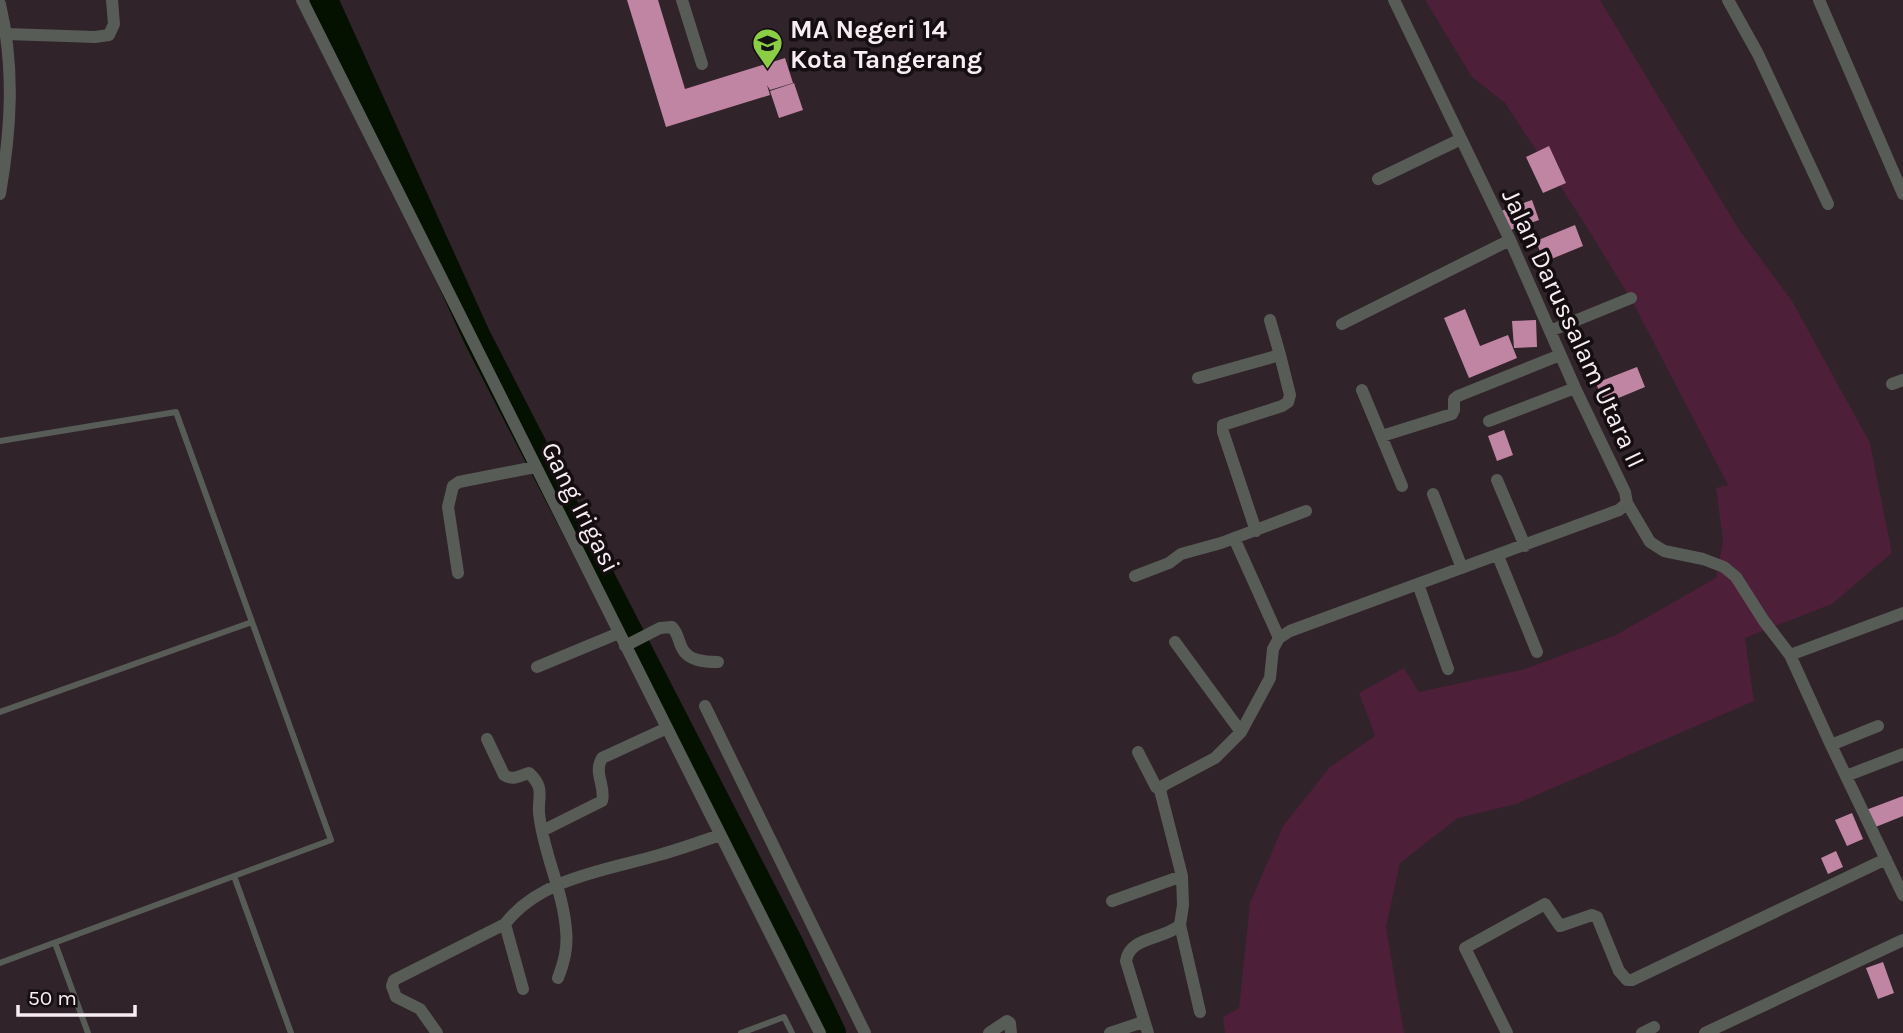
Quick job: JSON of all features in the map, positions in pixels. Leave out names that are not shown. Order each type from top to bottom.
[{"type":"street","points":[[7,34],[95,37],[109,35],[114,24],[112,0]]},
{"type":"street","name":"Gang Irigasi","points":[[302,0],[820,1033]]},
{"type":"street","points":[[682,0],[702,64]]},
{"type":"street","name":"Jalan Darussalam Utara II","points":[[1394,0],[1510,240],[1628,503],[1650,542],[1664,551],[1703,559],[1724,567],[1736,577],[1790,655],[1886,859],[1900,878],[1903,895]]},
{"type":"street","points":[[1728,0],[1758,54],[1828,204]]},
{"type":"street","points":[[1819,0],[1903,194]]},
{"type":"street","points":[[0,4],[11,71],[0,194]]},
{"type":"street","points":[[1378,179],[1461,139]]},
{"type":"street","points":[[1342,324],[1510,240]]},
{"type":"street","points":[[1550,331],[1631,299]]},
{"type":"street","points":[[1256,531],[1223,425],[1288,402],[1290,395],[1269,320]]},
{"type":"street","points":[[1198,378],[1280,355]]},
{"type":"street","points":[[1382,436],[1452,414],[1454,399],[1458,396],[1560,355]]},
{"type":"street","points":[[1489,421],[1575,388]]},
{"type":"street","points":[[1362,390],[1402,486]]},
{"type":"street","points":[[458,573],[449,507],[453,486],[459,482],[535,467]]},
{"type":"street","points":[[1497,480],[1525,545]]},
{"type":"street","points":[[1433,494],[1462,568]]},
{"type":"street","points":[[1160,790],[1164,785],[1215,758],[1241,732],[1270,678],[1273,649],[1279,638],[1619,510],[1628,503]]},
{"type":"street","points":[[1135,576],[1169,563],[1181,554],[1256,531],[1306,511]]},
{"type":"street","points":[[1234,538],[1279,638]]},
{"type":"street","points":[[1498,556],[1536,652]]},
{"type":"street","points":[[1418,584],[1448,669]]},
{"type":"street","points":[[1790,655],[1903,613]]},
{"type":"street","points":[[627,645],[660,628],[671,627],[684,652],[698,660],[718,662]]},
{"type":"street","points":[[537,667],[619,633]]},
{"type":"street","points":[[1175,642],[1241,732]]},
{"type":"street","points":[[705,706],[865,1033]]},
{"type":"street","points":[[1831,745],[1878,726]]},
{"type":"street","points":[[542,831],[602,801],[598,772],[602,758],[667,728]]},
{"type":"street","points":[[487,739],[504,775],[514,778],[529,773],[536,779],[541,796],[539,809],[542,831],[566,928],[566,955],[558,978]]},
{"type":"street","points":[[1138,752],[1160,790],[1182,876],[1183,905],[1180,926],[1200,1012]]},
{"type":"street","points":[[1846,776],[1903,754]]},
{"type":"street","points":[[437,1033],[420,1009],[396,998],[392,986],[394,980],[505,924],[513,913],[556,886],[720,835]]},
{"type":"street","points":[[1507,1033],[1465,948],[1545,904],[1560,926],[1592,915],[1597,917],[1619,971],[1627,980],[1632,980],[1886,859]]},
{"type":"street","points":[[1112,901],[1182,876]]},
{"type":"street","points":[[505,924],[523,989]]},
{"type":"street","points":[[1111,1033],[1146,1027],[1126,961],[1127,952],[1132,946],[1174,931],[1180,926]]},
{"type":"street","points":[[1705,1033],[1903,940]]},
{"type":"street","points":[[989,1033],[1007,1021],[1010,1023],[1011,1033]]},
{"type":"lane","points":[[0,441],[176,412],[331,840],[0,963]]},
{"type":"lane","points":[[0,712],[252,622]]},
{"type":"lane","points":[[234,876],[291,1033]]},
{"type":"lane","points":[[55,943],[88,1033]]},
{"type":"lane","points":[[741,1033],[784,1017],[792,1033]]},
{"type":"shaded area","points":[[1425,0],[1600,0],[1738,228],[1792,301],[1870,443],[1892,553],[1832,604],[1745,638],[1754,701],[1516,804],[1458,818],[1400,863],[1386,927],[1404,1033],[1225,1033],[1223,1017],[1239,1008],[1250,903],[1283,826],[1330,767],[1375,736],[1359,693],[1404,668],[1419,692],[1525,669],[1616,635],[1716,578],[1723,541],[1716,488],[1728,485],[1631,299],[1583,221],[1505,103],[1472,77]]},
{"type":"building","name":"MA Negeri 14 Kota Tangerang","points":[[627,0],[658,0],[685,89],[785,58],[793,83],[770,90],[767,85],[770,95],[666,127]]},
{"type":"building","points":[[794,83],[803,110],[779,118],[770,91]]},
{"type":"building","points":[[1549,146],[1566,183],[1543,193],[1526,157]]},
{"type":"building","points":[[1532,200],[1539,220],[1508,231],[1501,211]]},
{"type":"building","points":[[1575,225],[1583,246],[1544,262],[1536,241]]},
{"type":"building","points":[[1465,309],[1480,346],[1508,335],[1517,358],[1469,378],[1444,318]]},
{"type":"building","points":[[1536,320],[1537,347],[1514,348],[1512,321]]},
{"type":"building","points":[[1637,367],[1645,387],[1604,404],[1596,383]]},
{"type":"building","points":[[1504,430],[1513,455],[1497,461],[1488,436]]},
{"type":"building","points":[[1903,796],[1903,816],[1873,828],[1866,810]]},
{"type":"building","points":[[1852,813],[1863,839],[1847,846],[1835,820]]},
{"type":"building","points":[[1836,851],[1843,867],[1828,874],[1821,858]]},
{"type":"building","points":[[1883,962],[1894,993],[1878,999],[1866,968]]},
{"type":"waterway","points":[[324,0],[477,337],[790,945],[832,1033]]},
{"type":"place","name":"MA Negeri 14 Kota Tangerang","points":[[767,71]]}]
